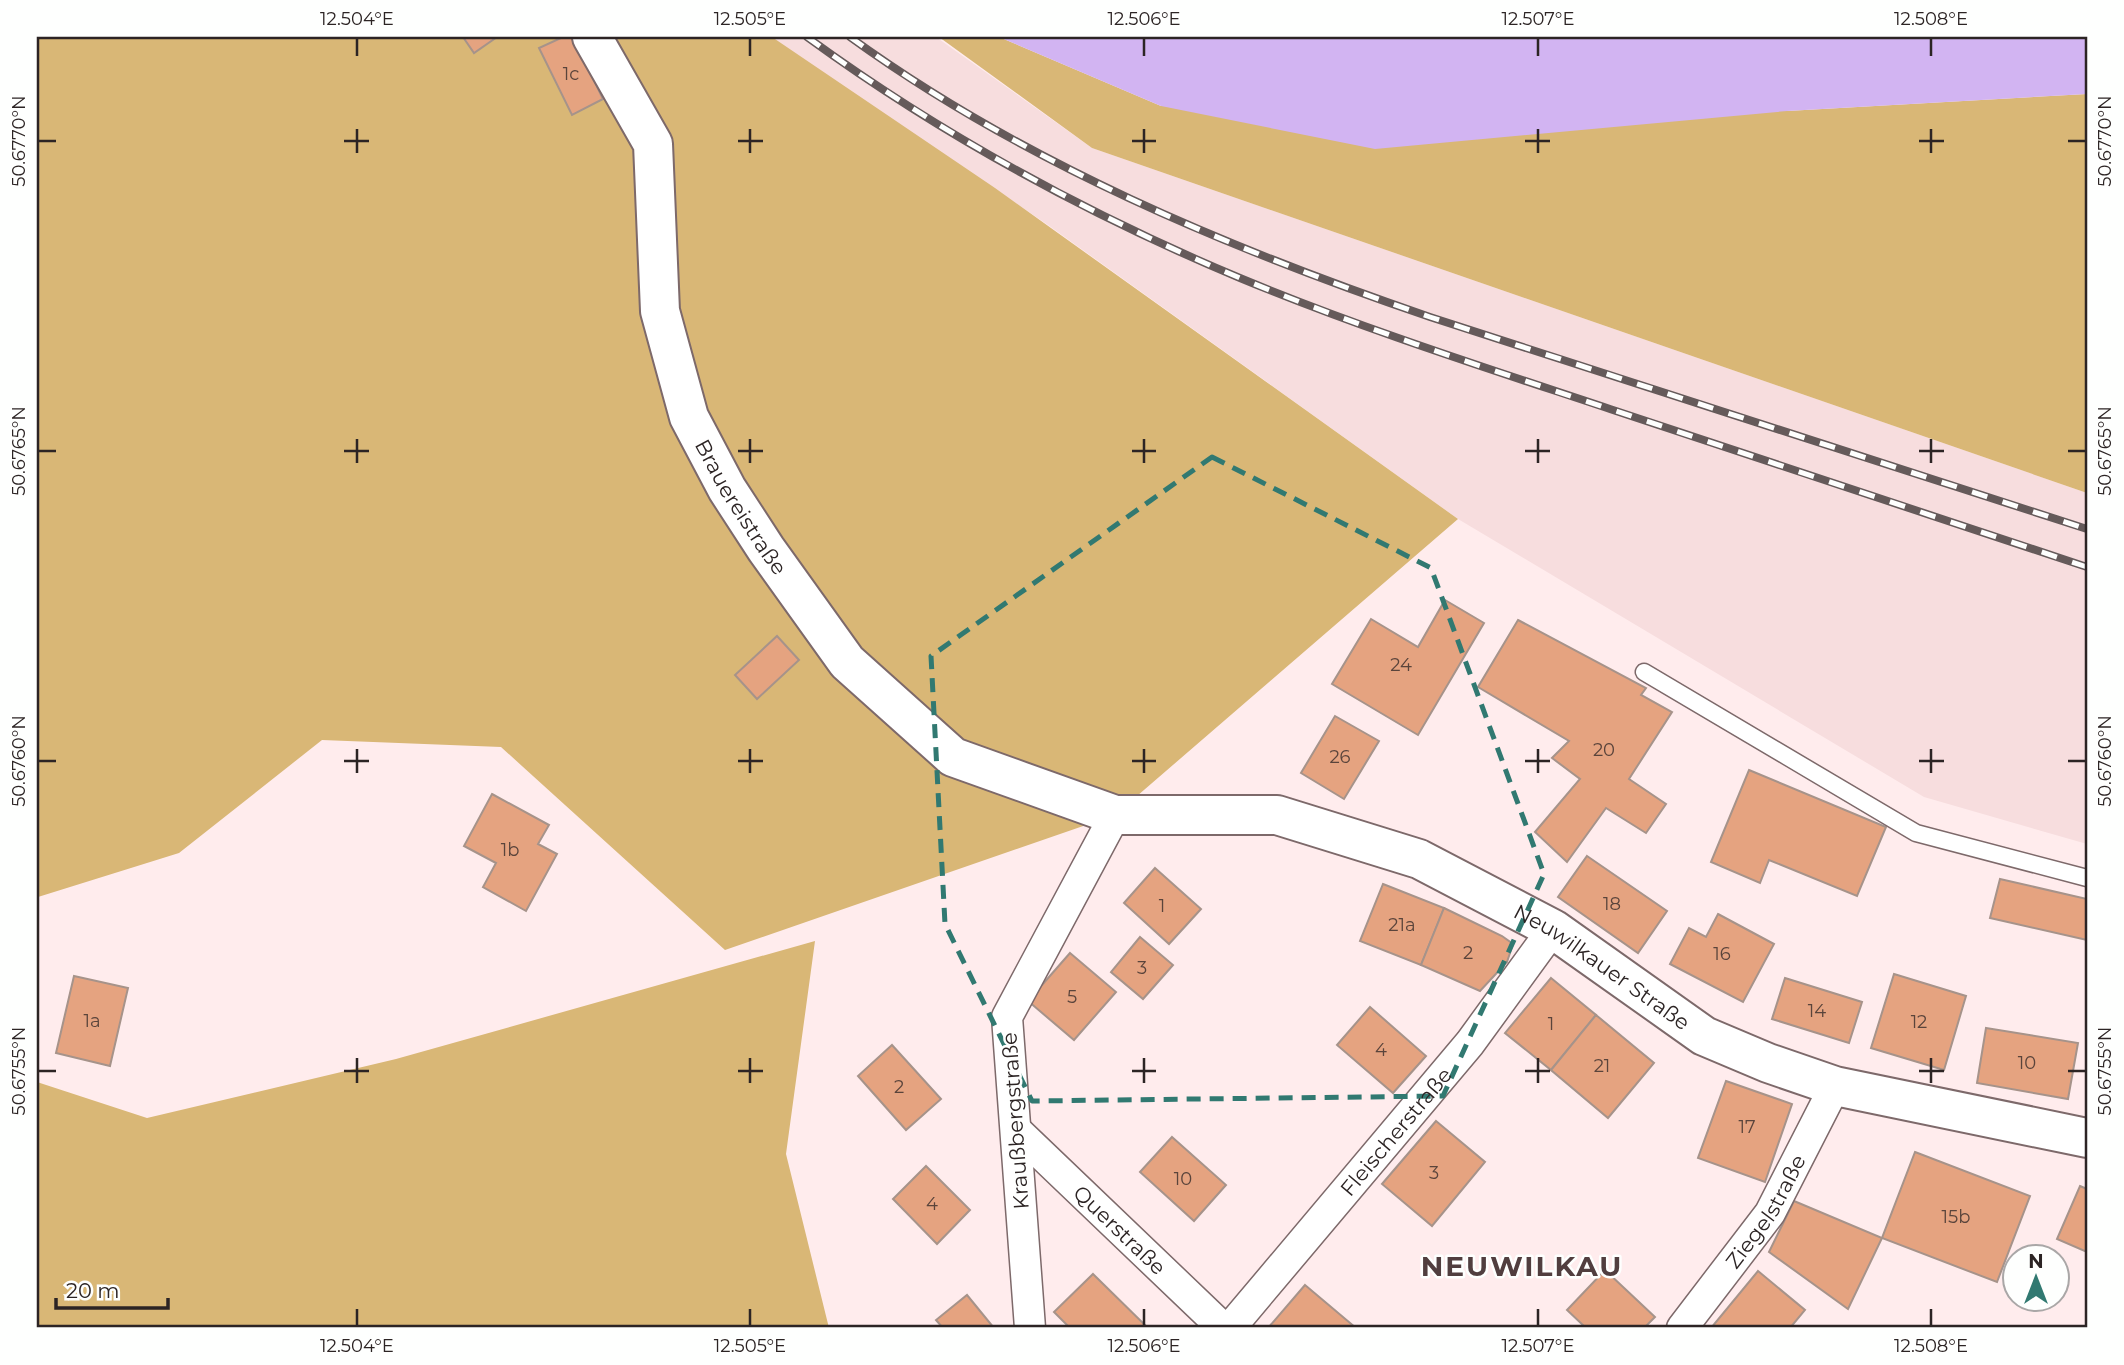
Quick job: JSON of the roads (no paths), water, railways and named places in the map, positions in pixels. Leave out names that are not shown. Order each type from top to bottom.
[{"type":"street","name":"Brauereistraße","points":[[592,37],[653,144],[660,311],[689,417],[727,489],[766,549],[847,662],[953,757],[1115,815]]},
{"type":"street","name":"Neuwilkauer Straße","points":[[1115,815],[1278,815],[1419,859],[1553,929],[1703,1036],[1768,1063],[1835,1086],[2087,1138]]},
{"type":"street","name":"Kraußbergstraße","points":[[1030,1328],[1007,1017],[1115,815]]},
{"type":"street","name":"Fleischerstraße","points":[[1230,1328],[1470,1043],[1553,929]]},
{"type":"street","name":"Ziegelstraße","points":[[1682,1328],[1770,1213],[1835,1086]]},
{"type":"street","name":"Querstraße","points":[[1016,1130],[1223,1328]]},
{"type":"lane","points":[[1644,672],[1916,833],[2087,878]]},
{"type":"railway","points":[[807,37],[909,106],[1016,170],[1127,227],[1240,278],[1427,348],[2087,567]]},
{"type":"railway","points":[[850,37],[917,82],[1057,163],[1129,198],[1279,262],[1430,317],[2087,529]]},
{"type":"district","name":"NEUWILKAU","points":[[1522,1266]]}]
